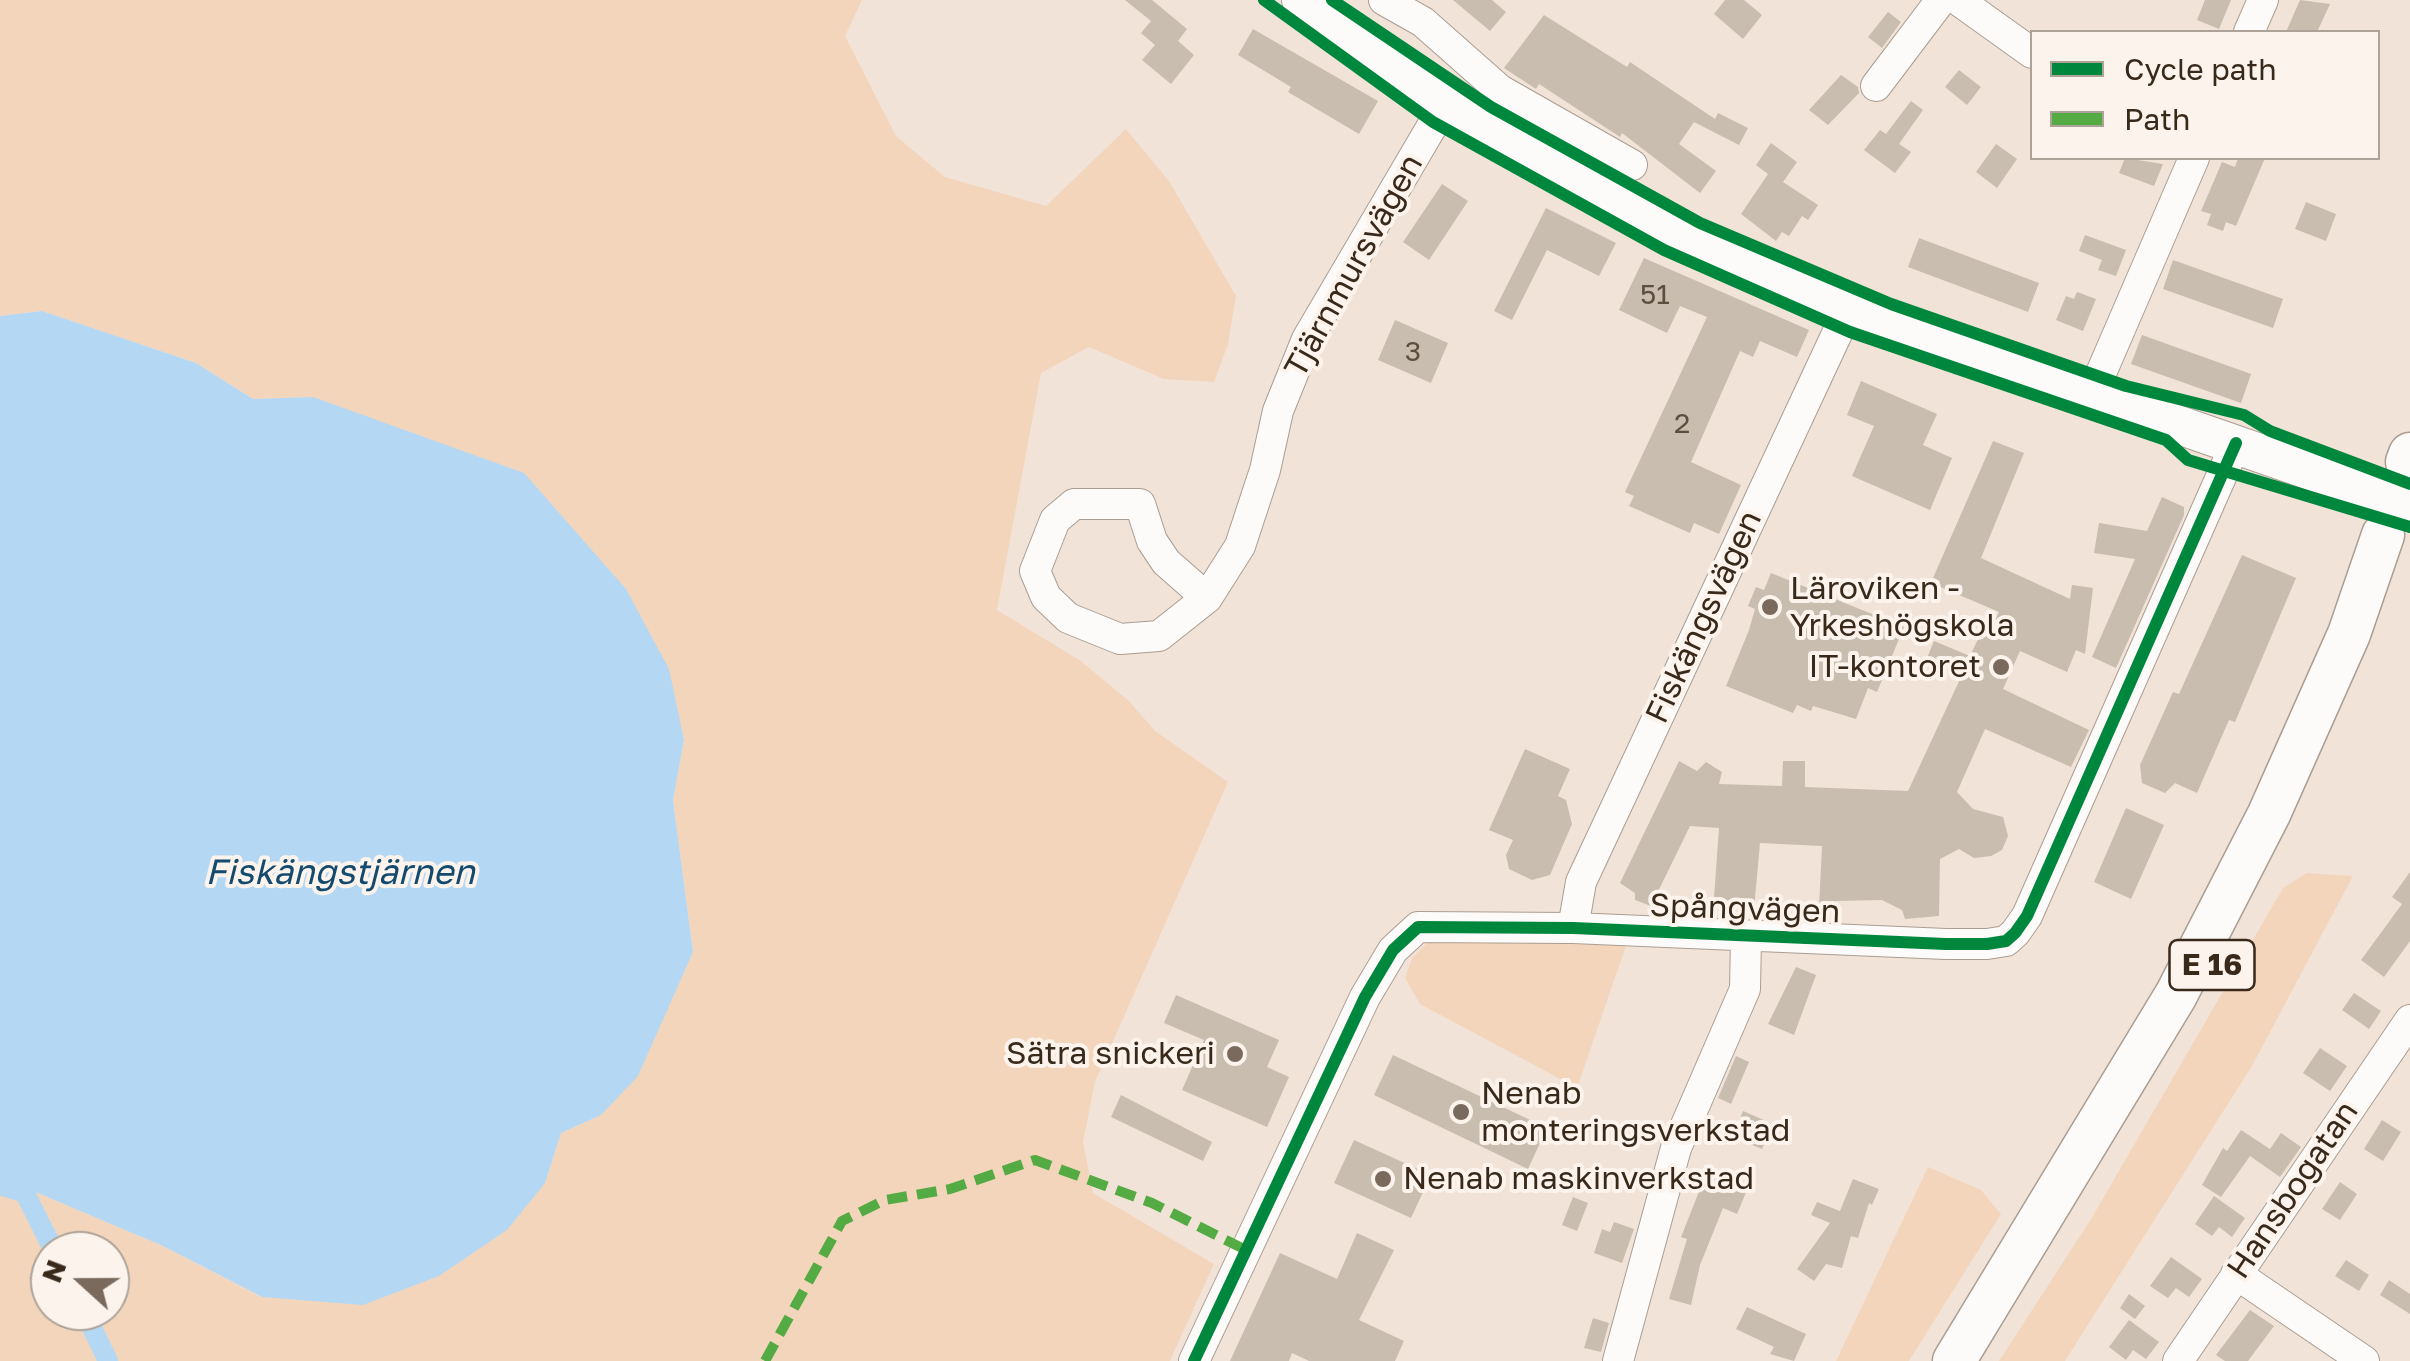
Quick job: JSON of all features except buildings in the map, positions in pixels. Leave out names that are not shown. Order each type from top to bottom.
[{"type":"highway","name":"E 16","points":[[1954,1361],[2176,995],[2269,814],[2350,634],[2402,500]]},
{"type":"highway","name":"E 16","points":[[1977,1361],[2183,1020],[2285,824],[2365,642],[2402,500]]},
{"type":"main road","points":[[1301,0],[1445,104],[1594,191],[1848,310],[2402,500]]},
{"type":"street","points":[[1352,37],[1382,0],[1423,22],[1500,90],[1632,166]]},
{"type":"street","points":[[1876,86],[1941,0]]},
{"type":"street","points":[[1958,0],[2030,52]]},
{"type":"street","points":[[2249,30],[2263,0]]},
{"type":"street","name":"Tjärnmursvägen","points":[[1207,598],[1166,562],[1152,541],[1140,504],[1074,504],[1056,520],[1035,571],[1046,597],[1068,618],[1120,639],[1159,636],[1207,598],[1240,546],[1265,470],[1278,410],[1307,338],[1445,104]]},
{"type":"street","points":[[2092,394],[2193,160]]},
{"type":"street","name":"Fiskängsvägen","points":[[1574,928],[1581,882],[1848,310]]},
{"type":"street","name":"Spångvägen","points":[[1195,1358],[1365,997],[1405,935],[1435,924],[1746,938],[1986,944],[2006,941],[2027,916],[2236,443]]},
{"type":"street","points":[[1618,1361],[1676,1148],[1745,990],[1746,938]]},
{"type":"street","name":"Hansbogatan","points":[[2178,1361],[2410,1020]]},
{"type":"street","points":[[2236,1274],[2364,1361]]},
{"type":"shaded area","points":[[0,0],[862,0],[845,36],[896,136],[945,177],[1046,206],[1126,129],[1169,181],[1236,296],[1228,344],[1214,382],[1164,379],[1089,347],[1041,373],[997,610],[1081,661],[1129,701],[1155,731],[1228,782],[1095,1082],[1083,1142],[1093,1193],[1214,1264],[1170,1361],[0,1361],[0,1177],[128,1231],[30,1231],[30,1331],[130,1331],[130,1232],[261,1297],[545,1183],[561,1133],[601,1115],[693,951],[673,800],[684,740],[313,397],[253,399],[196,363],[42,311],[0,316]]},
{"type":"shaded area","points":[[2307,873],[2353,876],[2252,1066],[2065,1361],[1999,1361],[2091,1219],[2283,888]]},
{"type":"shaded area","points":[[1434,936],[1627,943],[1577,1088],[1420,1004],[1405,978],[1412,958]]},
{"type":"shaded area","points":[[1928,1167],[1981,1190],[2001,1214],[1909,1361],[1836,1361]]},
{"type":"water","name":"Fiskängstjärnen","points":[[42,311],[196,363],[253,399],[313,397],[524,473],[626,589],[669,669],[684,740],[673,800],[693,952],[638,1076],[601,1115],[561,1133],[545,1183],[507,1230],[439,1276],[363,1305],[262,1297],[163,1246],[0,1177],[0,316]]},
{"type":"waterway","points":[[0,1185],[25,1193],[44,1231]]},
{"type":"waterway","points":[[94,1331],[108,1361]]},
{"type":"marked path","points":[[765,1361],[842,1221],[885,1200],[950,1189],[1035,1160],[1152,1203],[1246,1250]]},
{"type":"cycle path","points":[[1264,0],[1433,122],[1664,250],[1850,332],[2166,440],[2188,460],[2410,527]]},
{"type":"cycle path","points":[[1332,0],[1491,107],[1700,223],[1891,304],[2126,386],[2244,415],[2270,431],[2410,484]]},
{"type":"cycle path","points":[[1194,1361],[1365,997],[1393,950],[1418,927],[1573,928],[1946,944],[2006,941],[2027,916],[2236,443]]},
{"type":"place","name":"Läroviken - Yrkeshögskola","points":[[1770,607]]},
{"type":"place","name":"IT-kontoret","points":[[2001,667]]},
{"type":"place","name":"Sätra snickeri","points":[[1235,1054]]},
{"type":"place","name":"Nenab monteringsverkstad","points":[[1461,1112]]},
{"type":"place","name":"Nenab maskinverkstad","points":[[1383,1179]]}]
